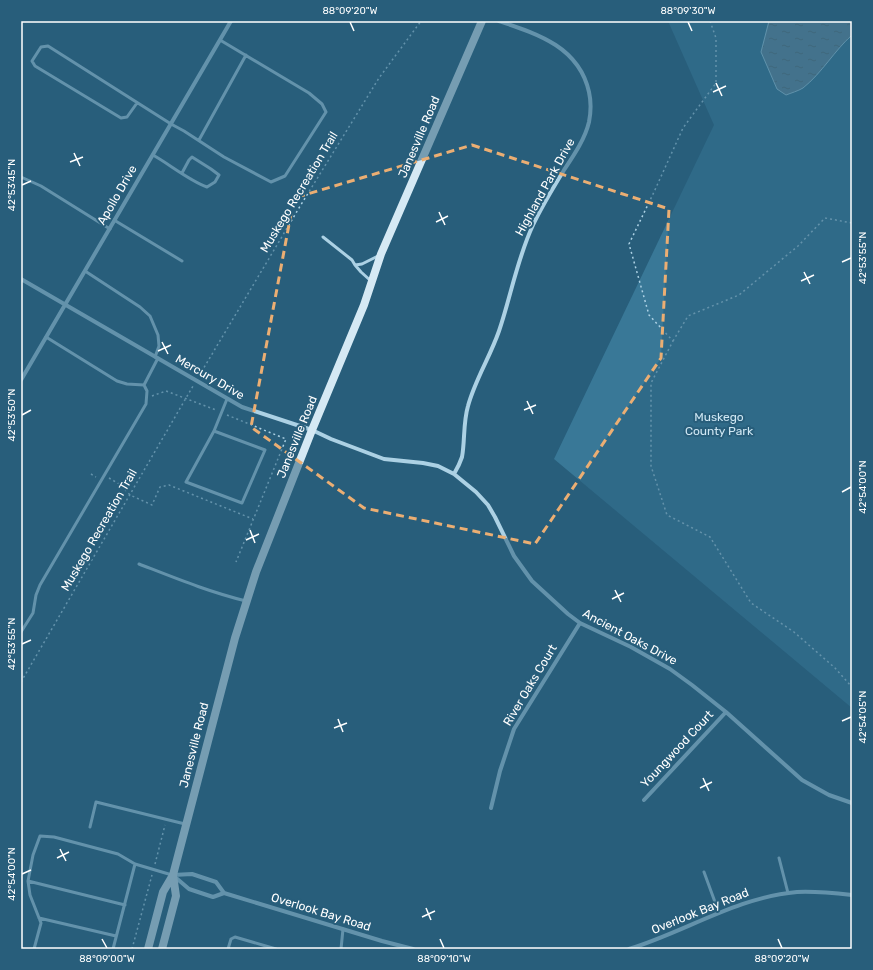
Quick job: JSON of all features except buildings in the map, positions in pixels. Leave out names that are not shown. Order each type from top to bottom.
[{"type":"main road","name":"Janesville Road","points":[[148,949],[163,892],[173,875],[235,638],[267,541],[296,474],[312,430],[372,282],[381,254],[482,21]]},
{"type":"main road","name":"Janesville Road","points":[[162,949],[176,896],[173,875]]},
{"type":"street","name":"Apollo Drive","points":[[21,380],[231,21]]},
{"type":"street","name":"Highland Park Drive","points":[[454,474],[461,459],[467,408],[499,330],[525,242],[533,224],[550,194],[584,138],[589,122],[591,108],[589,92],[583,75],[576,63],[566,52],[551,42],[534,34],[499,21]]},
{"type":"street","name":"Mercury Drive","points":[[21,279],[242,407],[312,430]]},
{"type":"street","name":"Ancient Oaks Drive","points":[[312,430],[331,439],[384,459],[438,466],[454,474],[476,492],[488,505],[514,556],[532,580],[568,614],[580,623],[632,647],[670,669],[726,712],[802,780],[822,792],[852,803]]},
{"type":"street","name":"River Oaks Court","points":[[491,808],[500,771],[514,729],[580,623]]},
{"type":"street","name":"Youngwood Court","points":[[644,800],[726,712]]},
{"type":"street","name":"Overlook Bay Road","points":[[173,875],[192,874],[216,882],[224,893]]},
{"type":"street","name":"Overlook Bay Road","points":[[173,875],[189,889],[213,897],[224,893],[413,949]]},
{"type":"street","name":"Overlook Bay Road","points":[[628,949],[662,938],[719,913],[755,900],[788,893],[808,892],[852,894]]},
{"type":"lane","points":[[137,102],[127,117],[121,118],[35,66],[32,61],[41,47],[48,46],[137,102],[171,124],[271,182],[285,176],[326,112],[322,104],[309,92],[220,40]]},
{"type":"lane","points":[[199,140],[246,55]]},
{"type":"lane","points":[[153,154],[182,173],[207,187],[215,182],[219,175],[192,157],[182,173]]},
{"type":"lane","points":[[21,176],[41,186],[110,229]]},
{"type":"lane","points":[[114,220],[182,261]]},
{"type":"lane","points":[[323,236],[352,260],[361,272],[372,282]]},
{"type":"lane","points":[[355,265],[362,264],[381,254]]},
{"type":"lane","points":[[85,271],[140,307],[150,316],[158,335],[159,346],[156,358],[144,385]]},
{"type":"lane","points":[[46,337],[118,381],[127,384],[144,385]]},
{"type":"lane","points":[[21,632],[33,613],[36,595],[40,585],[146,404],[147,391],[144,385]]},
{"type":"lane","points":[[214,431],[265,450],[242,503],[186,482],[214,431],[227,399]]},
{"type":"lane","points":[[139,564],[220,595],[246,601]]},
{"type":"lane","points":[[90,827],[96,802],[186,825]]},
{"type":"lane","points":[[34,949],[41,923],[30,895],[28,881],[33,855],[40,836],[54,837],[118,854],[135,864],[173,875]]},
{"type":"lane","points":[[779,858],[788,893]]},
{"type":"lane","points":[[113,949],[135,864]]},
{"type":"lane","points":[[704,872],[719,913]]},
{"type":"lane","points":[[28,881],[125,905]]},
{"type":"lane","points":[[39,918],[116,936]]},
{"type":"lane","points":[[341,949],[343,929]]},
{"type":"lane","points":[[228,949],[231,939],[235,937],[276,949]]},
{"type":"path","name":"Muskego Recreation Trail","points":[[199,377],[299,208],[375,85],[422,21]]},
{"type":"path","points":[[673,341],[649,314],[629,244],[683,128],[716,83],[716,38],[710,21]]},
{"type":"path","points":[[852,223],[825,218],[798,246],[739,295],[688,316],[651,382],[651,466],[667,515],[710,537],[751,603],[794,632],[835,668],[852,687]]},
{"type":"path","name":"Muskego Recreation Trail","points":[[21,682],[192,388]]},
{"type":"path","points":[[146,398],[166,391],[222,412],[286,439],[236,562]]},
{"type":"path","points":[[91,474],[95,477],[109,477],[121,485],[130,495],[152,505],[160,487],[169,485],[253,520]]},
{"type":"path","points":[[132,949],[167,820]]},
{"type":"highlighted area","points":[[472,145],[669,209],[661,358],[535,544],[364,508],[251,427],[294,198]]},
{"type":"green space","name":"Muskego County Park","points":[[668,21],[852,21],[852,708],[554,459],[714,125]]},
{"type":"water","points":[[769,21],[852,21],[852,35],[810,82],[803,88],[786,95],[777,89],[761,52]]}]
